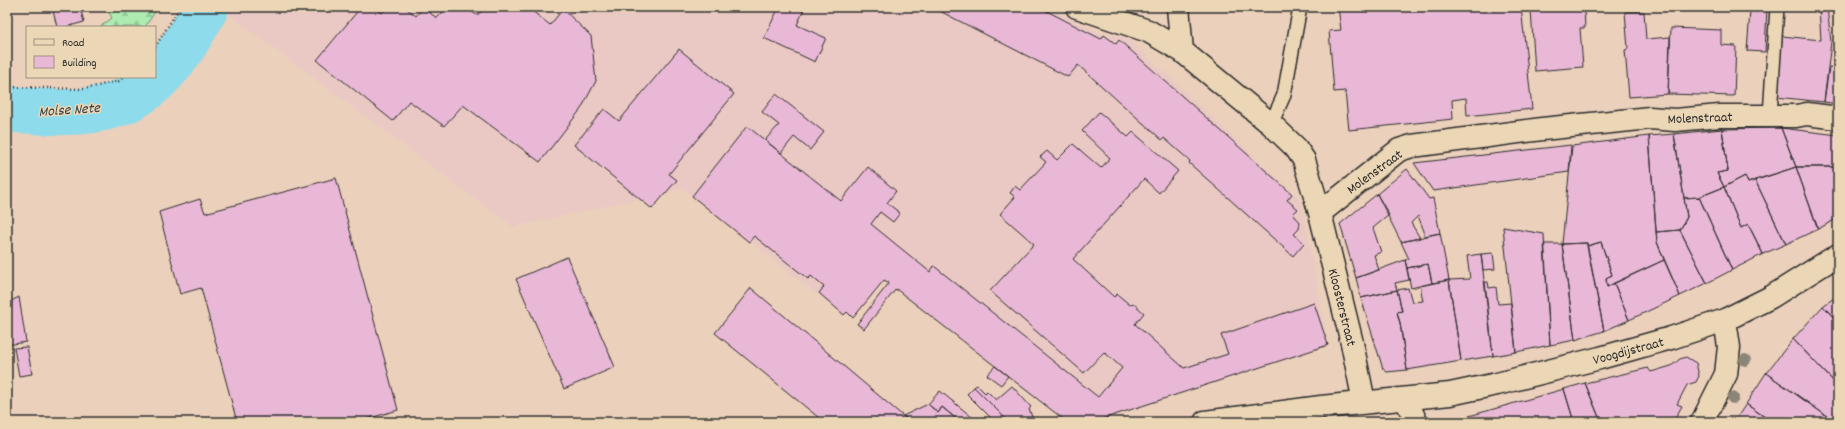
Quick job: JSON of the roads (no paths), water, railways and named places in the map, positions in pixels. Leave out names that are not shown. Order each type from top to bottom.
[{"type":"street","points":[[1077,7],[1148,30],[1182,51],[1271,124],[1296,148],[1304,160],[1320,213]]},
{"type":"street","points":[[1178,7],[1182,51]]},
{"type":"street","name":"Molenstraat","points":[[1320,213],[1399,150],[1412,146],[1542,129],[1650,118],[1675,120],[1720,116],[1796,116],[1807,114],[1838,118]]},
{"type":"street","name":"Kloosterstraat","points":[[1320,213],[1354,350],[1364,402]]},
{"type":"street","name":"Voogdijstraat","points":[[1205,422],[1364,402],[1450,394],[1496,384],[1671,338],[1725,320],[1771,297],[1836,257]]},
{"type":"street","points":[[1702,422],[1726,374],[1729,347],[1725,320]]},
{"type":"street","points":[[1406,399],[1416,422]]},
{"type":"lane","points":[[1271,124],[1284,95],[1300,7]]},
{"type":"lane","points":[[1770,115],[1777,7]]},
{"type":"waterway","name":"Molse Nete","points":[[7,109],[48,112],[76,112],[104,108],[132,97],[159,77],[170,64],[190,36],[206,7]]}]
